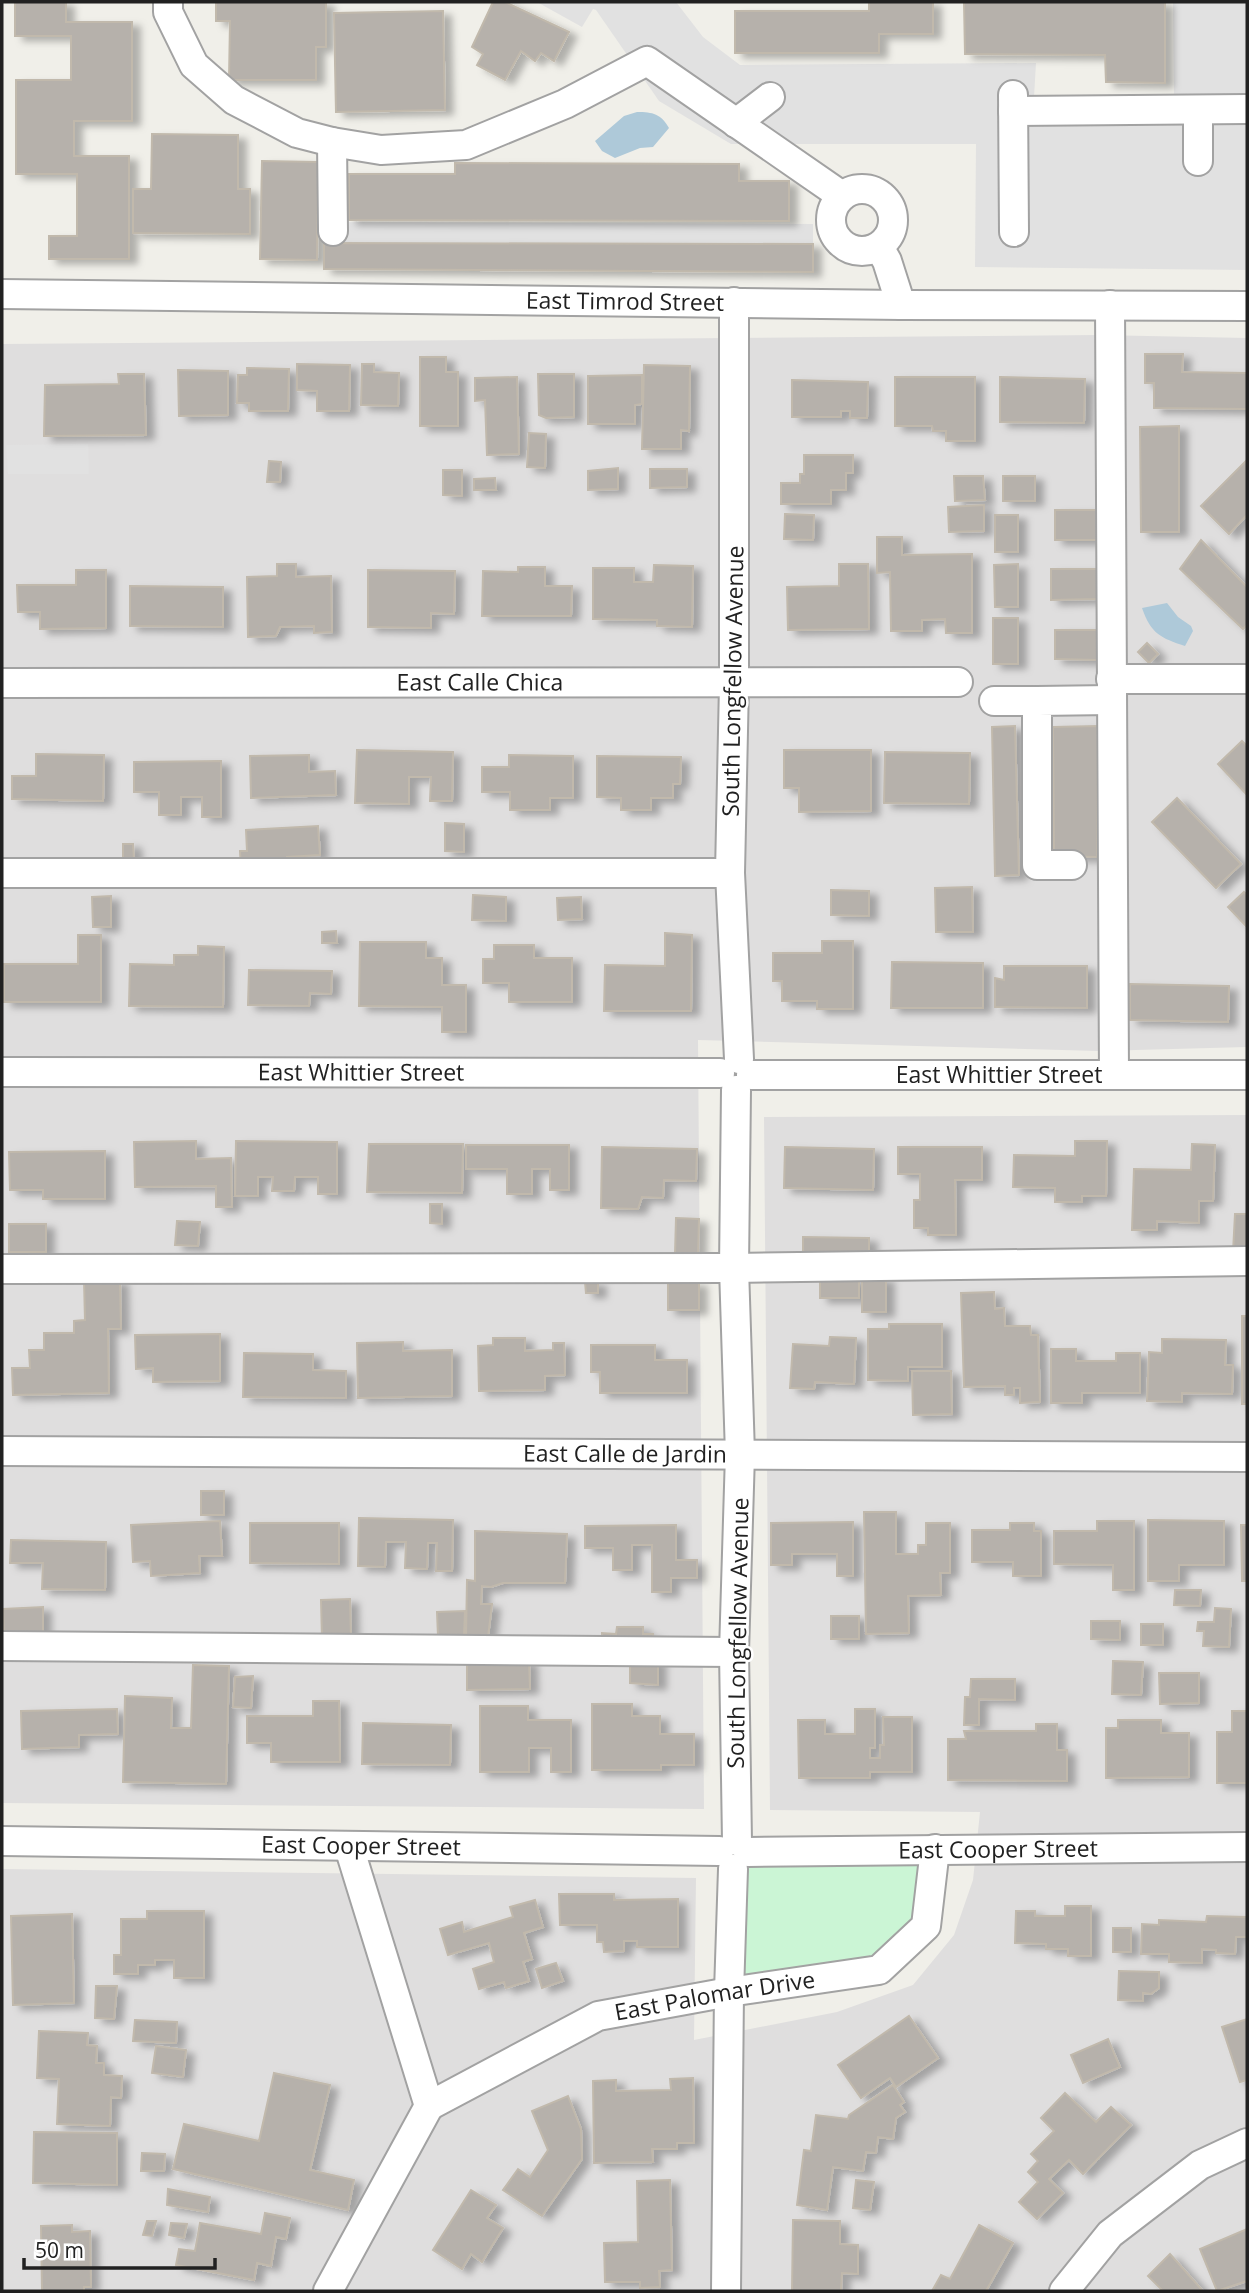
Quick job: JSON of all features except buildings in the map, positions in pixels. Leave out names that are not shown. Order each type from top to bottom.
[{"type":"street","points":[[168,2],[167,12],[194,65],[234,100],[297,133],[332,142],[381,149],[466,145],[565,104],[647,61],[842,196]]},
{"type":"street","points":[[736,123],[770,97]]},
{"type":"street","points":[[1014,232],[1013,103],[1198,110],[1247,109]]},
{"type":"street","points":[[1198,110],[1198,161]]},
{"type":"street","points":[[332,142],[333,231]]},
{"type":"street","points":[[862,189],[873,191],[881,195],[891,208],[894,219],[891,234],[879,247],[869,251],[856,251],[844,246],[835,237],[831,223],[832,211],[842,196],[862,189]]},
{"type":"street","points":[[879,247],[887,261],[901,305]]},
{"type":"street","name":"East Timrod Street","points":[[2,294],[901,305],[1247,306]]},
{"type":"street","name":"South Longfellow Avenue","points":[[726,2291],[729,1992],[734,1853],[734,1652],[740,1454],[734,1268],[736,1075],[730,873],[734,684],[734,302]]},
{"type":"street","points":[[1110,305],[1114,1074]]},
{"type":"street","points":[[994,701],[1037,701],[1111,690],[1247,679]]},
{"type":"street","name":"East Calle Chica","points":[[2,683],[958,682]]},
{"type":"street","points":[[1037,701],[1037,865],[1072,865]]},
{"type":"street","points":[[2,873],[730,873]]},
{"type":"street","name":"East Whittier Street","points":[[2,1072],[1247,1075]]},
{"type":"street","points":[[2,1269],[734,1268],[1247,1261]]},
{"type":"street","name":"East Calle de Jardin","points":[[2,1451],[1247,1457]]},
{"type":"street","points":[[2,1646],[734,1652]]},
{"type":"street","name":"East Cooper Street","points":[[2,1841],[734,1853],[1247,1847]]},
{"type":"street","points":[[328,2291],[429,2106],[349,1847]]},
{"type":"street","name":"East Palomar Drive","points":[[429,2106],[598,2016],[729,1992],[879,1970],[926,1926],[935,1849]]},
{"type":"street","points":[[1064,2291],[1110,2234],[1200,2165],[1247,2143]]},
{"type":"shaded area","points":[[537,2],[676,2],[703,37],[740,65],[1036,63],[1034,97],[1174,97],[1173,2],[1247,2],[1247,270],[975,267],[976,144],[731,144],[659,101],[596,10],[593,9],[582,27]]},
{"type":"shaded area","points":[[324,222],[813,224],[813,272],[324,269]]},
{"type":"shaded area","points":[[1098,335],[1247,338],[1247,1047],[1099,1051],[698,1040],[704,1809],[2,1803],[2,344]]},
{"type":"shaded area","points":[[88,444],[89,474],[8,474],[6,445]]},
{"type":"shaded area","points":[[1247,1115],[1247,2291],[2,2291],[2,1869],[696,1878],[694,2040],[837,2012],[913,1985],[954,1935],[973,1880],[980,1812],[770,1810],[764,1117]]},
{"type":"green space","points":[[918,1861],[915,1924],[874,1963],[737,1986],[737,1862]]},
{"type":"water","points":[[637,112],[656,115],[669,128],[653,147],[640,148],[615,158],[602,151],[595,141],[624,116]]},
{"type":"water","points":[[1167,603],[1178,617],[1191,626],[1193,631],[1185,646],[1158,634],[1149,624],[1142,608]]}]
